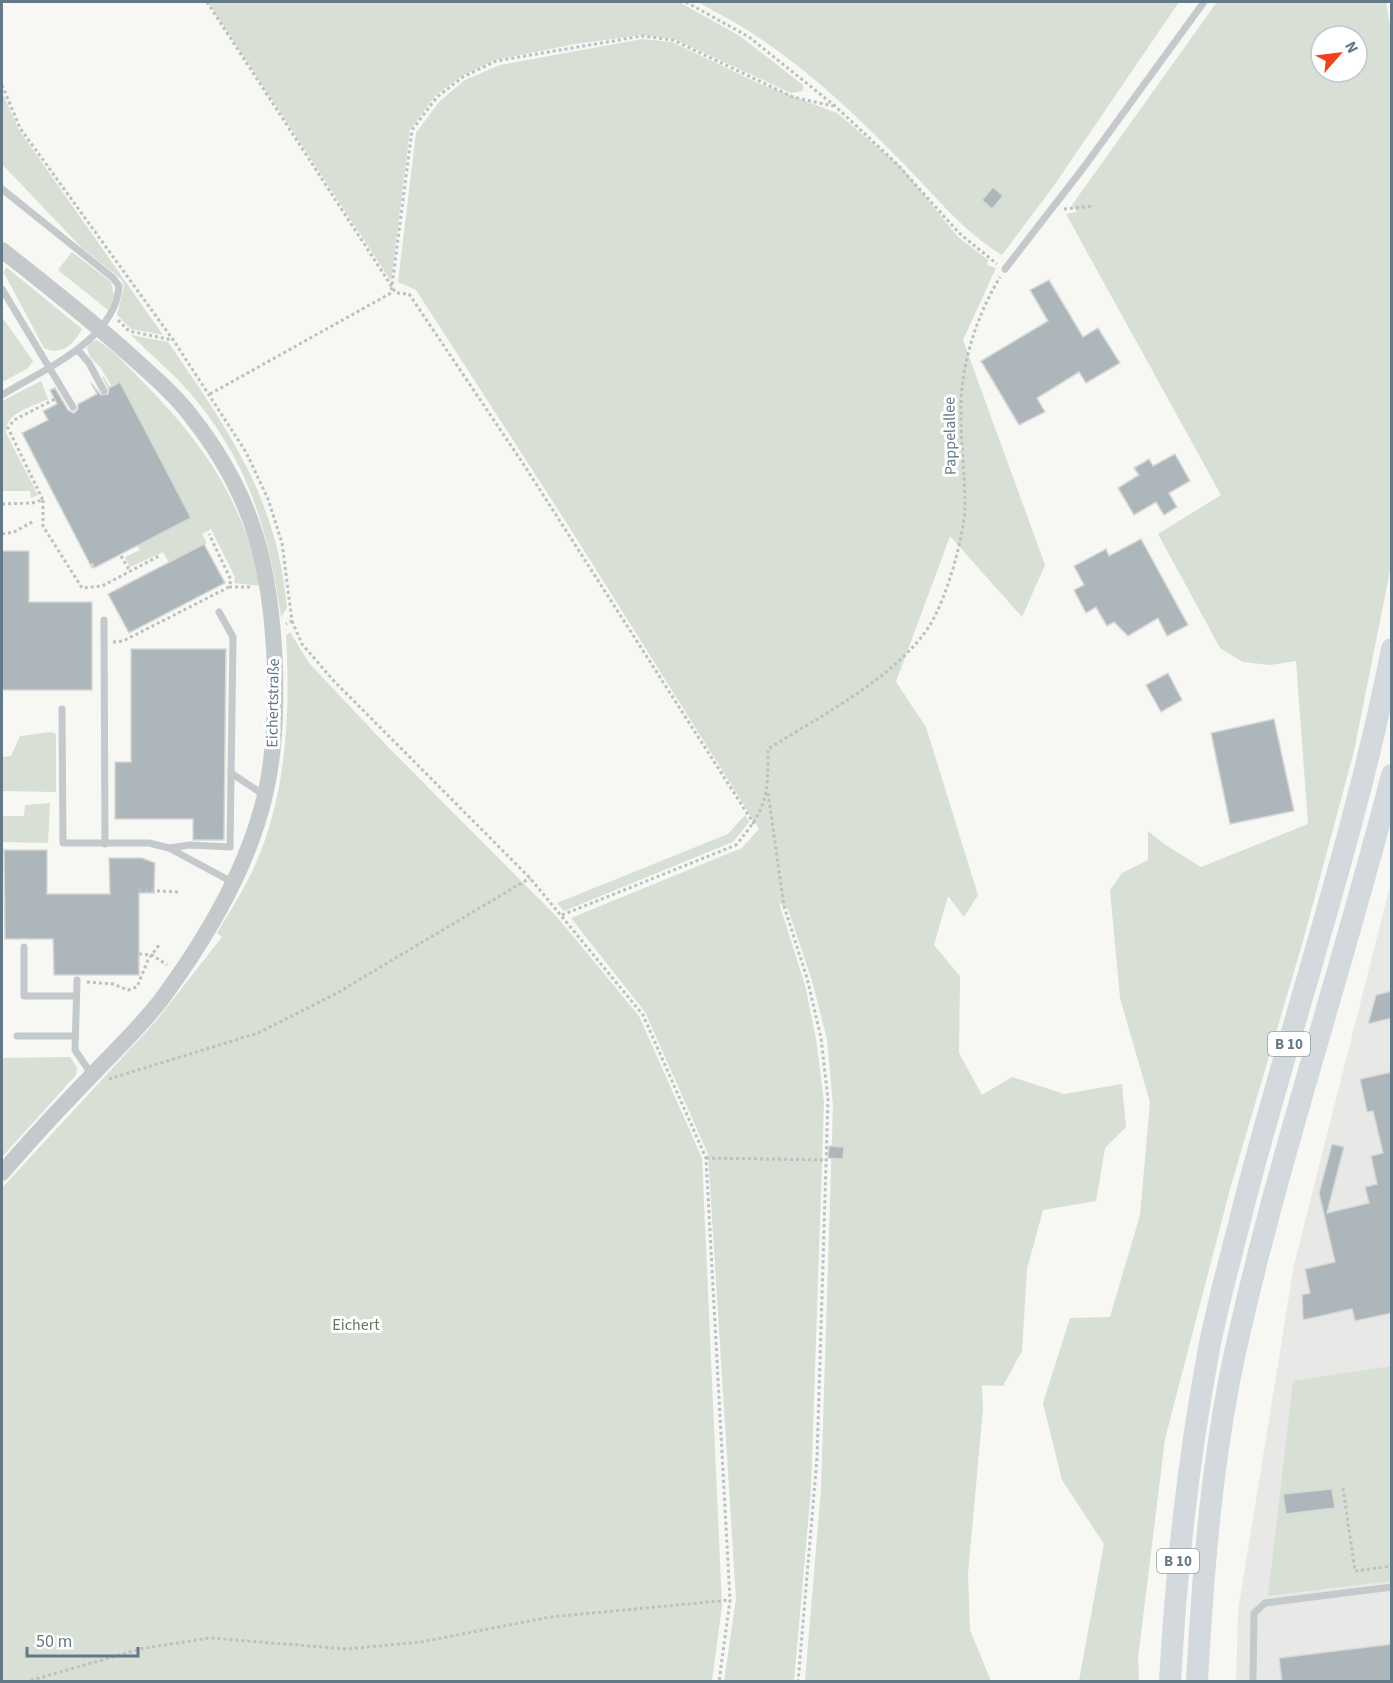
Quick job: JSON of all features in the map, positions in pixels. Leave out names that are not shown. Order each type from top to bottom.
[{"type":"highway","name":"B 10","points":[[1170,1682],[1180,1543],[1208,1353],[1259,1146],[1340,869],[1377,726],[1392,650]]},
{"type":"highway","name":"B 10","points":[[1197,1682],[1207,1541],[1236,1350],[1286,1151],[1364,883],[1392,776]]},
{"type":"street","name":"Eichertstraße","points":[[2,250],[100,328],[162,384],[190,414],[216,449],[257,535],[265,563],[273,630],[276,696],[274,740],[265,796],[234,882],[200,943],[160,1001],[2,1173]]},
{"type":"lane","points":[[1005,269],[1204,2]]},
{"type":"lane","points":[[2,189],[113,278],[118,286],[118,294],[111,314],[78,350],[2,395]]},
{"type":"lane","points":[[2,290],[73,407]]},
{"type":"lane","points":[[78,350],[89,363],[104,391]]},
{"type":"lane","points":[[169,848],[190,845],[230,847],[233,637],[219,612]]},
{"type":"lane","points":[[104,620],[105,844]]},
{"type":"lane","points":[[62,709],[63,843],[149,843],[169,848],[234,882]]},
{"type":"lane","points":[[231,773],[265,796]]},
{"type":"lane","points":[[24,947],[24,996],[75,996]]},
{"type":"lane","points":[[76,981],[75,1050],[92,1075]]},
{"type":"lane","points":[[17,1036],[75,1036]]},
{"type":"lane","points":[[1253,1682],[1254,1613],[1265,1604],[1392,1587]]},
{"type":"path","points":[[207,2],[396,292],[409,294],[524,465],[754,824]]},
{"type":"path","points":[[686,2],[749,37],[835,106],[897,164],[959,233],[1005,269]]},
{"type":"path","points":[[210,394],[391,293],[412,130],[437,97],[463,76],[496,61],[578,45],[642,36],[673,40],[794,97],[835,106]]},
{"type":"path","points":[[2,85],[20,128],[174,340],[246,452],[268,499],[282,543],[292,621],[302,644],[333,680],[530,878],[643,1015],[706,1158],[730,1600],[719,1682]]},
{"type":"path","points":[[1051,210],[1094,206]]},
{"type":"path","name":"Pappelallee","points":[[768,792],[768,749],[887,673],[929,626],[949,582],[965,511],[961,401],[969,345],[988,297],[1005,269]]},
{"type":"path","points":[[111,314],[129,331],[174,340]]},
{"type":"path","points":[[57,398],[14,420],[8,428],[43,500],[43,526],[82,588],[102,586],[161,555]]},
{"type":"path","points":[[2,504],[32,503],[43,500]]},
{"type":"path","points":[[2,534],[14,532],[34,521]]},
{"type":"path","points":[[209,534],[231,580],[229,587]]},
{"type":"path","points":[[121,556],[130,571]]},
{"type":"path","points":[[104,643],[123,641],[229,587],[243,586]]},
{"type":"path","points":[[273,630],[292,621]]},
{"type":"path","points":[[562,915],[736,845],[754,824],[768,792]]},
{"type":"path","points":[[768,792],[784,906],[807,978],[821,1038],[828,1099],[817,1458],[798,1682]]},
{"type":"path","points":[[92,1075],[108,1080],[258,1034],[337,993],[530,878]]},
{"type":"path","points":[[139,890],[178,892]]},
{"type":"path","points":[[76,981],[113,984],[128,990],[137,987],[159,945]]},
{"type":"path","points":[[139,954],[152,955],[178,976]]},
{"type":"path","points":[[706,1158],[827,1160]]},
{"type":"path","points":[[1343,1488],[1354,1571],[1392,1566]]},
{"type":"path","points":[[25,1682],[144,1648],[210,1638],[347,1649],[422,1642],[550,1617],[730,1600]]},
{"type":"shaded area","points":[[1391,882],[1391,1681],[1236,1682],[1238,1611],[1294,1265]]},
{"type":"green space","points":[[208,2],[679,2],[740,36],[803,85],[803,91],[791,93],[674,39],[642,35],[575,44],[495,60],[462,76],[435,96],[410,130],[391,281]]},
{"type":"green space","points":[[698,2],[1179,2],[1053,187],[1002,255],[974,235],[949,212],[869,129],[817,81],[780,52],[738,24]]},
{"type":"green space","points":[[1217,2],[1386,2],[1392,38],[1391,566],[1354,751],[1303,941],[1230,1189],[1165,1439],[1138,1658],[1139,1681],[1079,1681],[1104,1544],[1062,1480],[1043,1403],[1070,1318],[1110,1317],[1140,1215],[1150,1102],[1120,998],[1110,890],[1122,873],[1148,860],[1148,831],[1201,867],[1308,824],[1296,661],[1270,665],[1243,662],[1220,648],[1158,534],[1221,495],[1066,214],[1077,212],[1072,205]]},
{"type":"green space","points":[[642,39],[672,42],[758,83],[837,113],[902,168],[958,237],[988,260],[987,265],[996,268],[963,340],[1045,565],[1022,617],[950,536],[896,682],[926,727],[978,895],[964,917],[948,896],[934,945],[960,976],[959,1053],[982,1095],[1012,1077],[1064,1094],[1122,1084],[1126,1127],[1105,1148],[1096,1201],[1043,1210],[1027,1269],[1022,1351],[1003,1386],[982,1385],[983,1408],[968,1574],[970,1630],[991,1681],[805,1681],[821,1489],[833,1106],[827,1039],[812,981],[788,909],[779,903],[805,985],[816,1039],[824,1102],[811,1489],[794,1681],[724,1681],[736,1599],[708,1154],[645,1012],[571,918],[742,848],[759,829],[568,525],[416,290],[398,282],[416,133],[439,102],[465,80],[500,65]]},
{"type":"green space","points":[[2,92],[19,130],[163,335],[131,329],[117,315],[124,286],[121,279],[82,248],[2,164]]},
{"type":"green space","points":[[72,252],[111,282],[114,296],[108,310],[58,270]]},
{"type":"green space","points":[[6,267],[82,329],[67,347],[56,351],[44,348],[4,273]]},
{"type":"green space","points":[[2,317],[33,361],[27,369],[2,382]]},
{"type":"green space","points":[[131,335],[168,342],[229,435],[246,466],[273,532],[287,608],[281,617],[263,529],[254,502],[230,450],[215,425],[189,391]]},
{"type":"green space","points":[[97,340],[116,354],[166,406],[203,452],[232,500],[244,527],[261,586],[234,583],[235,577],[211,529],[202,534],[207,543],[169,563],[163,552],[130,567],[125,557],[140,550],[137,546],[191,518],[100,367],[90,357],[87,348],[92,341]]},
{"type":"green space","points":[[41,381],[48,399],[20,412],[9,420],[6,433],[38,495],[31,498],[30,491],[2,491],[2,401]]},
{"type":"green space","name":"Eichert","points":[[290,632],[309,663],[389,748],[558,918],[639,1016],[702,1158],[722,1606],[712,1681],[2,1681],[2,1188],[156,1021],[222,937],[217,933],[247,882],[260,853],[278,793],[288,698],[286,636]]},
{"type":"green space","points":[[51,732],[56,734],[56,792],[2,791],[2,757],[11,756],[20,736]]},
{"type":"green space","points":[[50,803],[48,843],[2,842],[2,816],[24,816],[25,805]]},
{"type":"green space","points":[[745,815],[749,822],[733,842],[564,911],[557,903],[728,834]]},
{"type":"green space","points":[[70,1057],[77,1068],[76,1075],[2,1157],[2,1058]]},
{"type":"green space","points":[[1391,1366],[1391,1581],[1268,1596],[1293,1381]]},
{"type":"building","points":[[993,187],[1003,196],[992,209],[982,200]]},
{"type":"building","points":[[1049,280],[1083,337],[1098,328],[1120,363],[1086,383],[1079,372],[1037,398],[1045,412],[1019,425],[981,361],[1048,321],[1030,290]]},
{"type":"building","points":[[103,377],[109,388],[120,382],[191,518],[94,568],[92,563],[92,568],[22,433],[48,420],[43,411],[57,404],[50,390],[55,388],[68,410],[74,413],[78,409],[78,404],[97,394],[91,383],[101,395],[108,394],[109,389]]},
{"type":"building","points":[[1175,454],[1190,481],[1169,493],[1177,507],[1164,515],[1156,502],[1134,515],[1118,488],[1139,475],[1134,468],[1149,459],[1153,466]]},
{"type":"building","points":[[1141,539],[1188,625],[1167,636],[1158,618],[1128,636],[1114,622],[1107,626],[1096,607],[1086,613],[1074,590],[1084,585],[1074,566],[1106,549],[1109,556]]},
{"type":"building","points":[[204,544],[225,583],[129,633],[108,594]]},
{"type":"building","points":[[2,551],[29,551],[29,602],[92,602],[92,690],[2,690]]},
{"type":"building","points":[[131,649],[226,649],[224,840],[193,840],[193,819],[115,819],[115,762],[131,762]]},
{"type":"building","points":[[1168,673],[1182,700],[1161,712],[1146,685]]},
{"type":"building","points":[[1274,719],[1294,811],[1230,824],[1211,733]]},
{"type":"building","points":[[4,850],[47,850],[47,894],[110,894],[109,858],[142,858],[155,863],[154,893],[139,893],[139,975],[54,975],[53,939],[5,939]]},
{"type":"building","points":[[1392,991],[1392,1018],[1368,1024],[1376,995]]},
{"type":"building","points":[[1392,1072],[1392,1313],[1355,1321],[1352,1309],[1303,1320],[1302,1295],[1310,1293],[1305,1269],[1335,1262],[1319,1193],[1332,1144],[1344,1147],[1327,1213],[1369,1203],[1365,1187],[1377,1184],[1371,1156],[1383,1153],[1373,1111],[1367,1112],[1360,1079]]},
{"type":"building","points":[[829,1146],[844,1147],[843,1159],[828,1158]]},
{"type":"building","points":[[1332,1489],[1335,1508],[1286,1514],[1283,1494]]},
{"type":"building","points":[[1392,1644],[1392,1682],[1282,1682],[1279,1658]]}]
